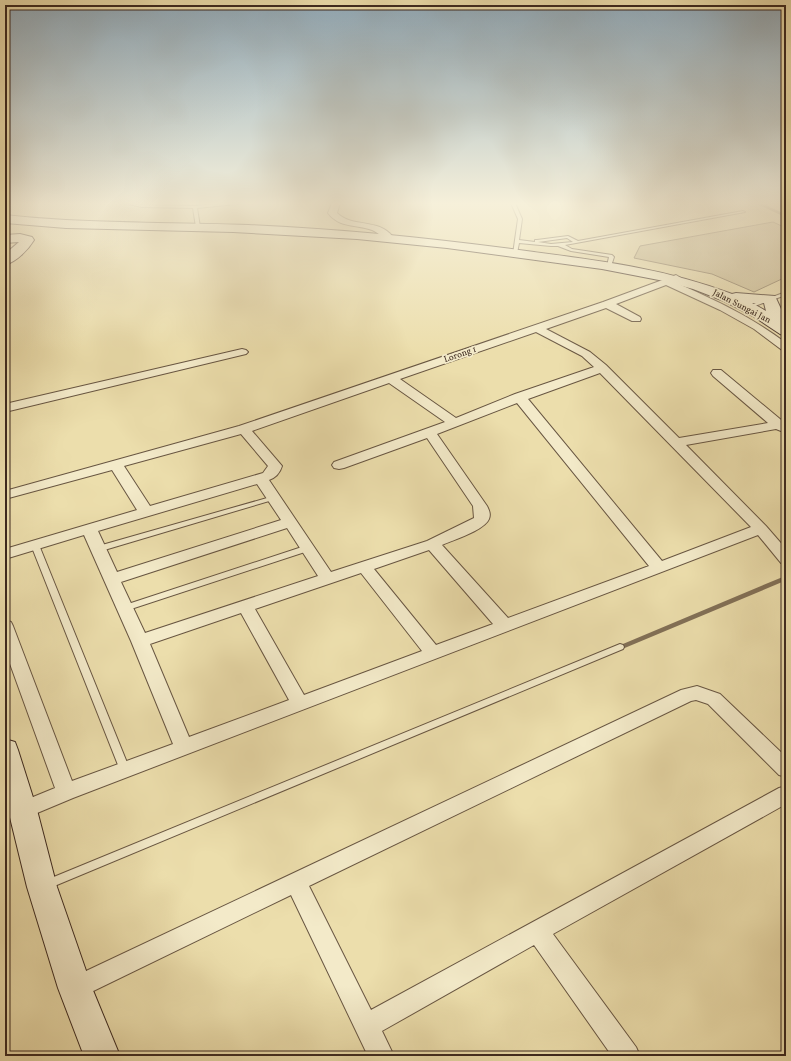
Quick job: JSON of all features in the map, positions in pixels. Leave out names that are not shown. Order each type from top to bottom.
[{"type":"main road","points":[[5,260],[14,253]]},
{"type":"main road","points":[[543,253],[609,266],[652,283],[673,281]]},
{"type":"main road","name":"Jalan Sungai Jan","points":[[673,281],[692,283],[726,295],[780,326]]},
{"type":"main road","points":[[726,295],[750,299],[770,299],[780,326]]},
{"type":"main road","points":[[5,750],[23,810],[42,887],[75,988],[102,1056]]},
{"type":"street","points":[[673,281],[758,327],[786,348]]},
{"type":"street","name":"Lorong 1","points":[[5,495],[244,429],[607,304],[652,283]]},
{"type":"street","points":[[607,304],[636,319]]},
{"type":"street","points":[[537,328],[586,354],[602,368],[761,529],[786,559]]},
{"type":"street","points":[[5,408],[242,352]]},
{"type":"street","points":[[339,465],[430,433],[519,397],[602,368]]},
{"type":"street","points":[[717,373],[782,427]]},
{"type":"street","points":[[390,378],[455,423]]},
{"type":"street","points":[[519,397],[660,568]]},
{"type":"street","points":[[676,443],[782,427]]},
{"type":"street","points":[[5,554],[261,479],[272,473],[275,466],[244,429]]},
{"type":"street","points":[[140,641],[432,544],[477,524],[481,520],[483,514],[480,506],[430,433]]},
{"type":"street","points":[[116,465],[146,512]]},
{"type":"street","points":[[261,479],[328,579]]},
{"type":"street","points":[[112,580],[291,522]]},
{"type":"street","points":[[89,529],[140,641],[184,748]]},
{"type":"street","points":[[23,810],[66,792],[761,529]]},
{"type":"street","points":[[432,544],[505,626]]},
{"type":"street","points":[[364,567],[433,653]]},
{"type":"street","points":[[246,607],[300,704]]},
{"type":"street","points":[[5,626],[66,792]]},
{"type":"street","points":[[75,988],[687,695],[697,693],[714,699],[786,769]]},
{"type":"street","points":[[366,1026],[786,794]]},
{"type":"street","points":[[296,882],[381,1056]]},
{"type":"street","points":[[538,932],[627,1056]]},
{"type":"lane","points":[[587,253],[612,257],[609,266]]},
{"type":"lane","points":[[748,307],[786,293]]},
{"type":"lane","points":[[98,550],[274,498]]},
{"type":"lane","points":[[35,545],[125,770]]},
{"type":"lane","points":[[125,608],[308,548]]},
{"type":"lane","points":[[42,887],[620,647]]},
{"type":"shaded area","points":[[637,253],[786,253],[786,277],[754,292],[712,274],[634,258]]},
{"type":"waterway","points":[[619,648],[786,578]]}]
